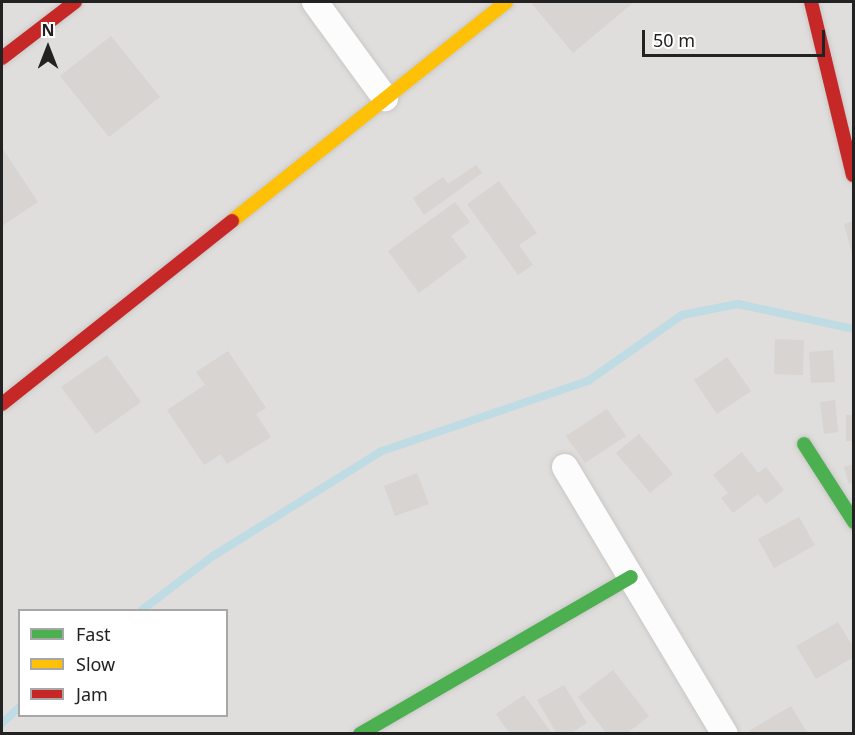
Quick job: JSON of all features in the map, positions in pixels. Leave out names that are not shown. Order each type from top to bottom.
[{"type":"street","points":[[2,58],[75,2]]},
{"type":"street","points":[[315,2],[385,98]]},
{"type":"street","points":[[2,404],[506,2]]},
{"type":"street","points":[[811,2],[853,175]]},
{"type":"street","points":[[804,444],[854,522]]},
{"type":"street","points":[[565,467],[725,734]]},
{"type":"street","points":[[360,734],[631,577]]},
{"type":"shaded area","points":[[2,2],[853,2],[853,733],[2,733]]},
{"type":"building","points":[[536,2],[633,3],[573,53],[532,4]]},
{"type":"building","points":[[111,36],[160,97],[109,137],[60,76]]},
{"type":"building","points":[[2,148],[38,202],[2,226]]},
{"type":"building","points":[[476,165],[482,173],[424,215],[413,198],[443,177],[448,184]]},
{"type":"building","points":[[499,181],[537,233],[519,245],[533,265],[518,275],[467,204]]},
{"type":"building","points":[[455,202],[470,222],[451,236],[467,257],[419,293],[388,251]]},
{"type":"building","points":[[854,221],[854,257],[853,257],[844,224]]},
{"type":"building","points":[[775,339],[804,340],[803,375],[774,374]]},
{"type":"building","points":[[833,350],[835,382],[811,383],[809,352]]},
{"type":"building","points":[[228,351],[266,408],[256,414],[271,437],[227,464],[221,454],[204,465],[167,410],[205,385],[196,372]]},
{"type":"building","points":[[107,355],[141,402],[96,434],[61,387]]},
{"type":"building","points":[[727,357],[751,391],[717,414],[694,380]]},
{"type":"building","points":[[835,400],[838,432],[824,434],[820,402]]},
{"type":"building","points":[[607,409],[626,436],[585,463],[566,436]]},
{"type":"building","points":[[846,415],[854,415],[854,441],[846,441]]},
{"type":"building","points":[[639,434],[673,474],[650,493],[616,453]]},
{"type":"building","points":[[742,452],[758,473],[766,467],[784,490],[766,504],[758,494],[733,513],[721,498],[728,493],[713,475]]},
{"type":"building","points":[[854,464],[854,482],[849,484],[844,467]]},
{"type":"building","points":[[417,473],[429,504],[395,516],[384,486]]},
{"type":"building","points":[[799,517],[815,545],[774,568],[758,539]]},
{"type":"building","points":[[838,622],[854,648],[854,657],[816,679],[796,646]]},
{"type":"building","points":[[613,670],[649,716],[626,734],[607,734],[578,697]]},
{"type":"building","points":[[564,685],[587,723],[569,734],[557,734],[537,700]]},
{"type":"building","points":[[524,695],[551,732],[549,734],[510,734],[496,714]]},
{"type":"building","points":[[791,706],[808,734],[751,734],[749,731]]},
{"type":"waterway","points":[[143,609],[213,556],[382,451],[588,381],[682,315],[738,304],[854,329]]},
{"type":"waterway","points":[[2,723],[18,709]]},
{"type":"traffic: fast","points":[[804,444],[854,522]]},
{"type":"traffic: fast","points":[[360,734],[631,577]]},
{"type":"traffic: slow","points":[[232,221],[506,2]]},
{"type":"traffic: jam","points":[[2,58],[75,2]]},
{"type":"traffic: jam","points":[[811,2],[853,175]]},
{"type":"traffic: jam","points":[[2,404],[232,221]]}]
